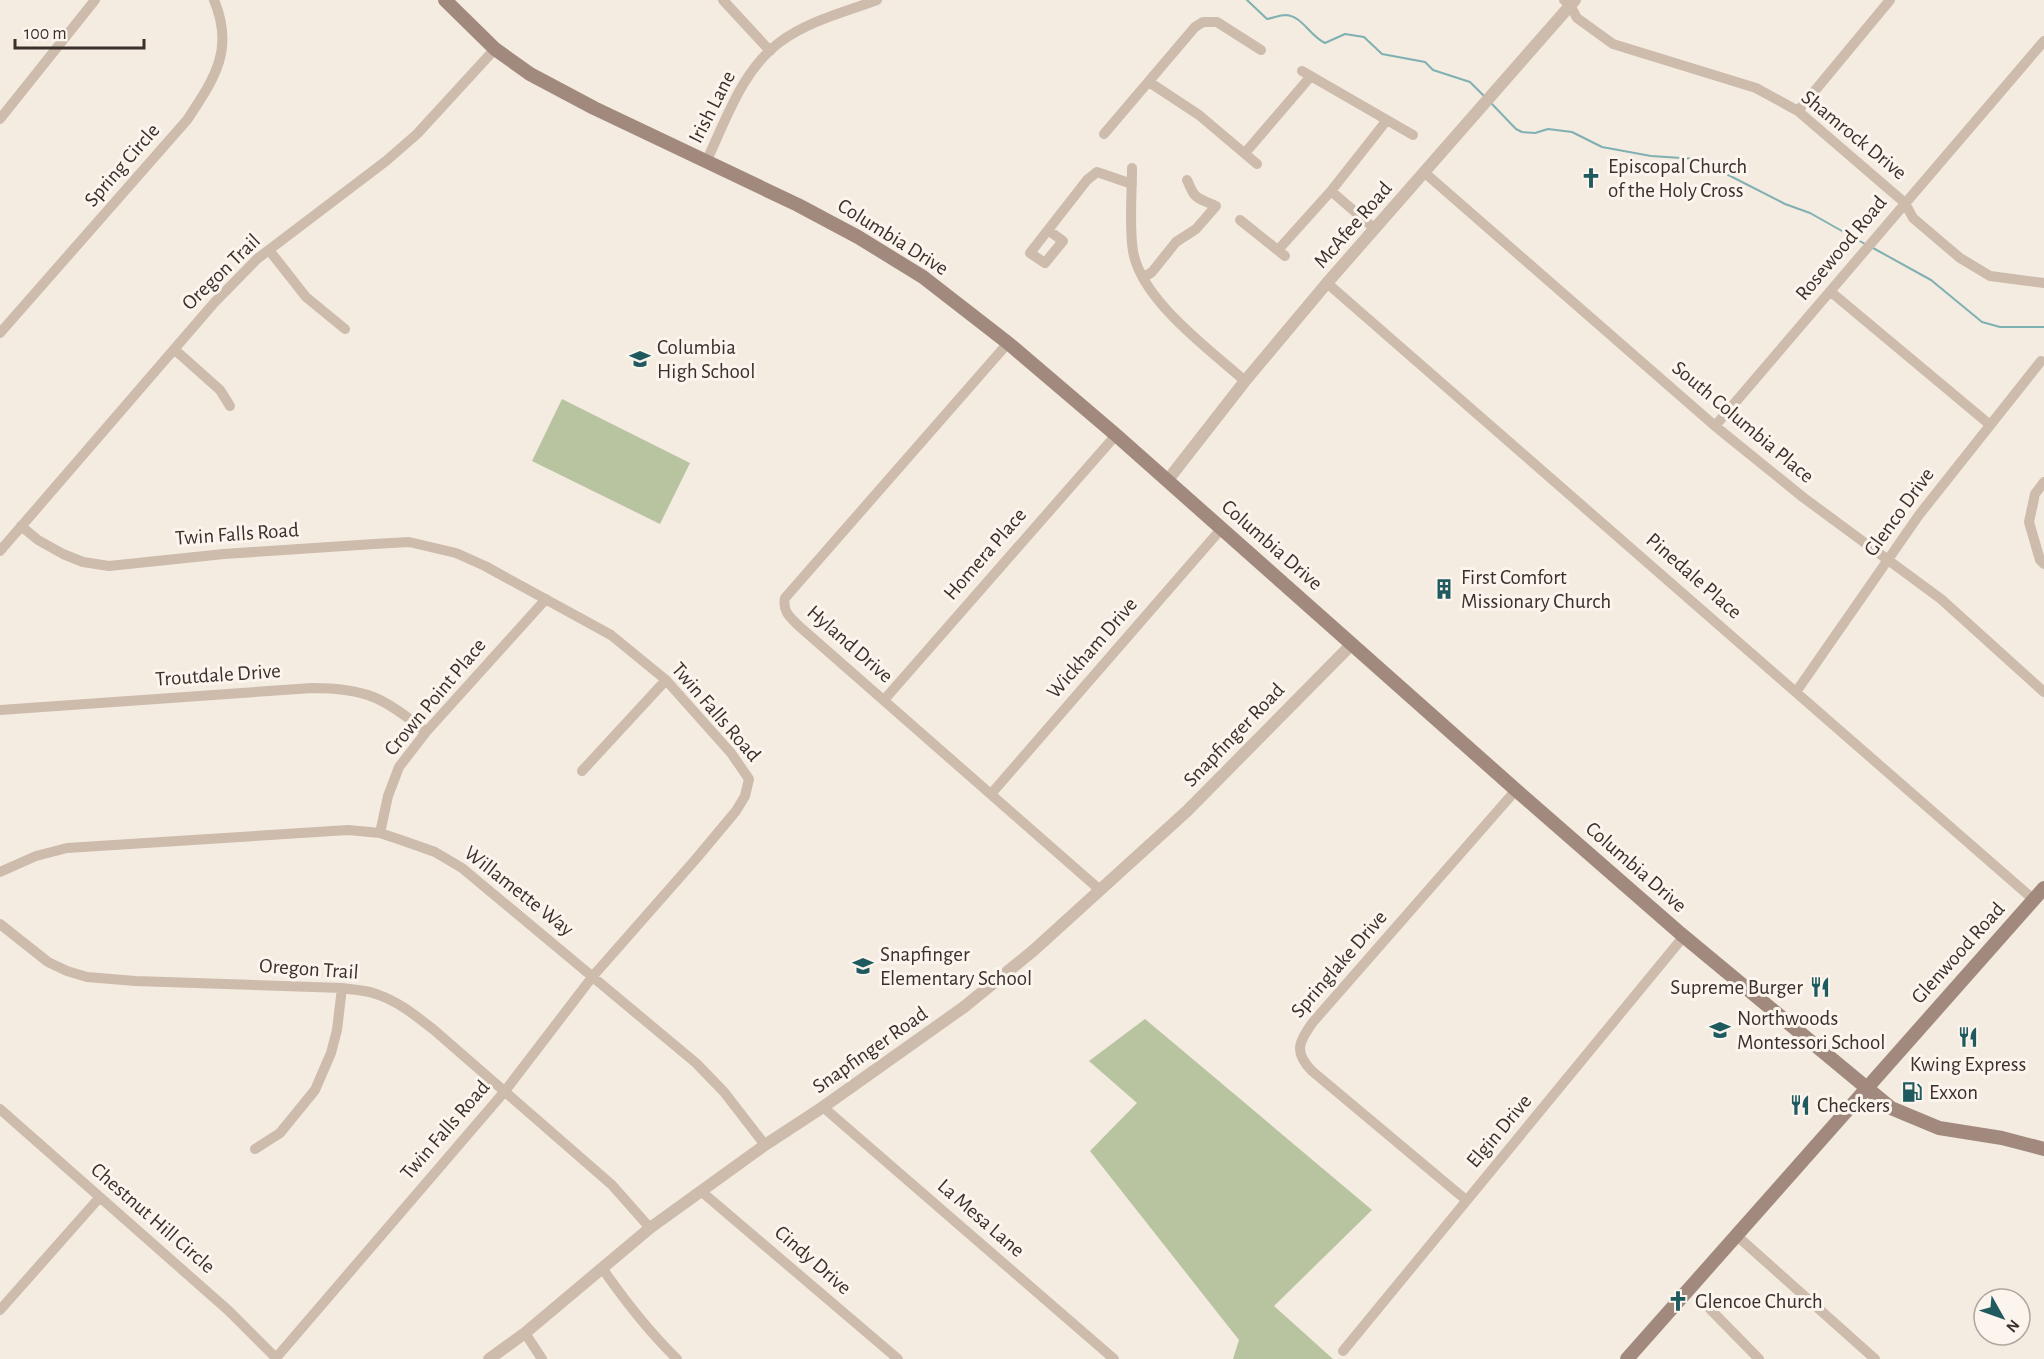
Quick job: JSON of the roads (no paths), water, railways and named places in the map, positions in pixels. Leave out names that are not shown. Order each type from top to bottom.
[{"type":"main road","name":"Columbia Drive","points":[[445,0],[495,49],[530,74],[594,108],[858,237],[922,277],[1008,343],[1116,435],[1516,790],[1684,936],[1890,1108],[1939,1128],[1994,1136],[2044,1149]]},
{"type":"main road","name":"Glenwood Road","points":[[1627,1359],[2044,888]]},
{"type":"street","points":[[0,119],[95,0]]},
{"type":"street","name":"Spring Circle","points":[[0,333],[187,120],[211,85],[221,60],[223,37],[219,11],[214,0]]},
{"type":"street","points":[[723,0],[770,51]]},
{"type":"street","name":"Irish Lane","points":[[706,162],[740,91],[754,69],[770,51],[781,41],[813,23],[877,0]]},
{"type":"street","points":[[1798,111],[1890,0]]},
{"type":"street","name":"Shamrock Drive","points":[[1569,2],[1577,18],[1613,44],[1756,88],[1798,111],[1905,203],[1913,218],[1960,258],[1990,276],[2044,283]]},
{"type":"street","name":"McAfee Road","points":[[1167,481],[1245,381],[1327,283],[1425,173],[1569,2]]},
{"type":"street","points":[[1104,134],[1195,27],[1203,22],[1217,22],[1261,50]]},
{"type":"street","name":"Rosewood Road","points":[[1715,426],[1905,203],[2042,48]]},
{"type":"street","name":"Oregon Trail","points":[[0,551],[214,303],[257,259],[369,174],[417,134],[495,49]]},
{"type":"street","points":[[1245,153],[1307,73],[1413,135]]},
{"type":"street","points":[[1149,82],[1199,115],[1257,164]]},
{"type":"street","points":[[1240,220],[1282,253],[1387,120]]},
{"type":"street","points":[[1132,168],[1132,249],[1139,272],[1164,308],[1245,381]]},
{"type":"street","points":[[1048,230],[1087,180],[1097,172],[1132,184]]},
{"type":"street","name":"South Columbia Place","points":[[1425,173],[1715,426],[1804,498],[1941,599],[2044,692]]},
{"type":"street","points":[[1143,278],[1152,272],[1176,242],[1196,229],[1216,206],[1194,194],[1187,180]]},
{"type":"street","points":[[1331,191],[1375,229]]},
{"type":"street","points":[[270,250],[306,297],[345,329]]},
{"type":"street","name":"Pinedale Place","points":[[1327,283],[2034,900]]},
{"type":"street","points":[[1831,292],[1989,424]]},
{"type":"street","name":"Hyland Drive","points":[[1008,343],[785,598],[783,605],[786,613],[1100,890]]},
{"type":"street","points":[[174,349],[220,390],[230,406]]},
{"type":"street","name":"Glenco Drive","points":[[1796,692],[1888,558],[1989,424],[2041,361]]},
{"type":"street","name":"Homera Place","points":[[884,700],[1116,435]]},
{"type":"street","points":[[2044,482],[2035,494],[2029,522],[2040,560],[2044,564]]},
{"type":"street","name":"Twin Falls Road","points":[[21,526],[38,540],[63,554],[83,562],[109,566],[224,554],[409,542],[456,553],[485,566],[611,635],[666,680],[739,763],[749,779],[741,803],[729,819],[593,976],[505,1091],[276,1358]]},
{"type":"street","name":"Wickham Drive","points":[[992,794],[1222,528]]},
{"type":"street","name":"Crown Point Place","points":[[380,833],[388,796],[399,767],[426,732],[546,599]]},
{"type":"street","name":"Snapfinger Road","points":[[489,1359],[525,1333],[651,1228],[765,1145],[823,1107],[968,1004],[1034,950],[1187,811],[1352,644]]},
{"type":"street","points":[[582,771],[666,680]]},
{"type":"street","name":"Troutdale Drive","points":[[0,710],[312,688],[343,688],[366,693],[385,701],[426,732]]},
{"type":"street","name":"Springlake Drive","points":[[1466,1200],[1311,1071],[1300,1056],[1299,1044],[1313,1022],[1516,790]]},
{"type":"street","name":"Willamette Way","points":[[0,872],[36,856],[67,848],[348,830],[380,833],[435,852],[462,868],[696,1063],[724,1092],[765,1145]]},
{"type":"street","name":"Oregon Trail","points":[[0,924],[48,962],[87,977],[135,981],[342,988],[374,993],[398,1003],[434,1030],[612,1185],[651,1228]]},
{"type":"street","name":"Elgin Drive","points":[[1343,1351],[1684,936]]},
{"type":"street","points":[[255,1149],[280,1133],[315,1090],[331,1053],[337,1030],[342,988]]},
{"type":"street","name":"La Mesa Lane","points":[[823,1107],[1114,1359]]},
{"type":"street","name":"Chestnut Hill Circle","points":[[0,1109],[229,1311],[276,1358]]},
{"type":"street","name":"Cindy Drive","points":[[702,1192],[898,1359]]},
{"type":"street","points":[[0,1309],[100,1197]]},
{"type":"street","points":[[1736,1235],[1875,1359]]},
{"type":"street","points":[[602,1268],[630,1308],[677,1359]]},
{"type":"street","points":[[1710,1309],[1759,1359]]},
{"type":"street","points":[[525,1333],[542,1359]]},
{"type":"waterway","points":[[1247,0],[1267,19],[1281,15],[1292,16],[1325,43],[1345,34],[1364,37],[1382,54],[1425,62],[1433,70],[1470,82],[1485,97]]},
{"type":"waterway","points":[[1491,103],[1516,129],[1522,132],[1535,133],[1548,129],[1572,132],[1602,147],[1651,156],[1697,159],[1785,204],[1810,213],[1865,244]]},
{"type":"waterway","points":[[1873,248],[1931,280],[1982,322],[2000,327],[2044,327]]},
{"type":"place","name":"Episcopal Church of the Holy Cross","points":[[1591,178]]},
{"type":"place","name":"Columbia High School","points":[[640,359]]},
{"type":"place","name":"First Comfort Missionary Church","points":[[1444,589]]},
{"type":"place","name":"Snapfinger Elementary School","points":[[863,966]]},
{"type":"place","name":"Supreme Burger","points":[[1820,987]]},
{"type":"place","name":"Northwoods Montessori School","points":[[1720,1030]]},
{"type":"place","name":"Kwing Express","points":[[1968,1037]]},
{"type":"place","name":"Exxon","points":[[1912,1092]]},
{"type":"place","name":"Checkers","points":[[1800,1105]]},
{"type":"place","name":"Glencoe Church","points":[[1678,1301]]}]
